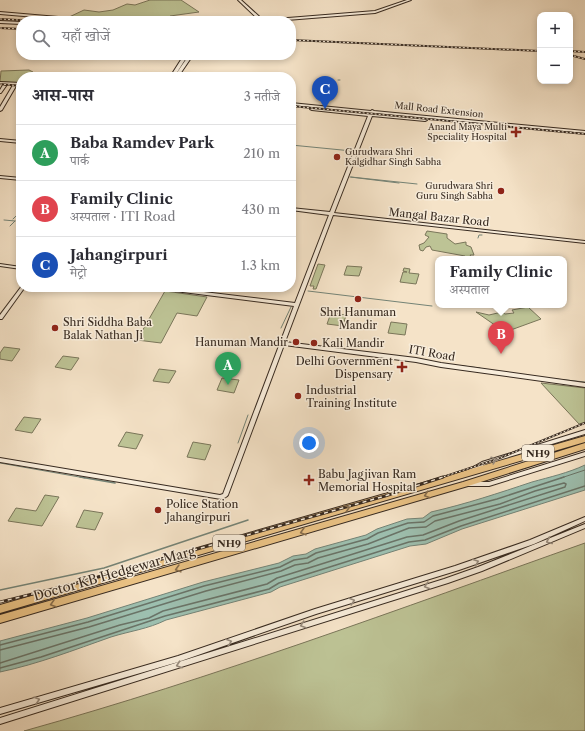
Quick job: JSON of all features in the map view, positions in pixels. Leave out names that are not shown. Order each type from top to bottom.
[{"type":"highway","name":"NH9","points":[[459,477],[585,439]]},
{"type":"highway","name":"NH9","points":[[465,484],[585,446]]},
{"type":"highway","name":"Doctor KB Hedgewar Marg","points":[[0,609],[459,477]]},
{"type":"highway","name":"Doctor KB Hedgewar Marg","points":[[0,619],[465,484]]},
{"type":"street","points":[[238,0],[256,16]]},
{"type":"street","points":[[296,18],[375,12],[410,0]]},
{"type":"street","points":[[0,13],[31,16]]},
{"type":"street","points":[[0,13],[35,16]]},
{"type":"street","points":[[0,22],[16,23]]},
{"type":"street","points":[[175,72],[183,60]]},
{"type":"street","points":[[179,72],[188,60]]},
{"type":"street","points":[[2,86],[16,86]]},
{"type":"street","points":[[2,86],[16,87]]},
{"type":"street","points":[[0,92],[2,86]]},
{"type":"street","points":[[0,110],[13,87]]},
{"type":"street","name":"Mall Road Extension","points":[[296,105],[520,130],[585,135]]},
{"type":"street","points":[[0,460],[223,497],[372,113],[296,107]]},
{"type":"street","name":"Mall Road Extension","points":[[372,113],[585,132]]},
{"type":"street","points":[[0,140],[16,142]]},
{"type":"street","points":[[0,177],[16,179]]},
{"type":"street","name":"Mangal Bazar Road","points":[[296,210],[585,242]]},
{"type":"street","points":[[1,267],[16,268]]},
{"type":"street","points":[[0,318],[18,292]]},
{"type":"street","points":[[192,292],[297,305]]},
{"type":"street","points":[[200,292],[297,305]]},
{"type":"street","points":[[0,313],[6,308]]},
{"type":"street","name":"ITI Road","points":[[282,342],[585,385]]},
{"type":"street","points":[[459,477],[484,463],[585,432]]},
{"type":"street","points":[[465,484],[489,484],[585,454]]},
{"type":"street","points":[[0,711],[178,659],[315,612],[457,568],[584,522]]},
{"type":"street","points":[[0,721],[446,580],[487,566],[584,522]]},
{"type":"shaded area","points":[[150,0],[181,0],[199,12],[170,16],[71,16],[84,10],[99,12],[113,10],[127,4],[135,5]]},
{"type":"shaded area","points":[[29,70],[33,72],[16,72],[16,83],[0,82],[1,71]]},
{"type":"shaded area","points":[[427,231],[447,234],[447,238],[455,244],[466,242],[466,245],[471,247],[474,255],[465,256],[432,250],[430,246],[426,247],[423,251],[420,250],[419,245],[424,243],[429,237],[425,235]]},
{"type":"shaded area","points":[[318,264],[325,265],[316,289],[313,289],[314,286],[310,286]]},
{"type":"shaded area","points":[[347,266],[362,267],[359,276],[344,275]]},
{"type":"shaded area","points":[[404,268],[410,269],[409,273],[419,274],[416,284],[400,282],[403,272],[407,272],[403,271]]},
{"type":"shaded area","points":[[164,292],[207,297],[197,316],[177,313],[161,343],[137,340]]},
{"type":"shaded area","points":[[529,308],[541,319],[508,331],[502,330],[476,312],[489,315],[502,312],[505,314],[514,313],[512,310]]},
{"type":"shaded area","points":[[331,313],[346,315],[343,326],[327,324]]},
{"type":"shaded area","points":[[391,322],[407,324],[405,335],[388,333]]},
{"type":"shaded area","points":[[4,347],[20,349],[12,361],[0,359],[0,353]]},
{"type":"shaded area","points":[[63,356],[79,358],[71,370],[55,367]]},
{"type":"shaded area","points":[[159,369],[176,371],[169,383],[153,381]]},
{"type":"shaded area","points":[[222,378],[239,380],[234,393],[217,390]]},
{"type":"shaded area","points":[[541,383],[585,388],[585,422],[579,424]]},
{"type":"shaded area","points":[[24,417],[41,419],[32,433],[15,430]]},
{"type":"shaded area","points":[[126,432],[143,435],[136,449],[118,446]]},
{"type":"shaded area","points":[[193,442],[211,445],[205,460],[187,457]]},
{"type":"shaded area","points":[[45,495],[59,497],[42,526],[8,521],[16,508],[36,511]]},
{"type":"shaded area","points":[[84,510],[103,513],[95,530],[76,527]]},
{"type":"shaded area","points":[[585,543],[585,731],[24,731],[166,689],[236,666],[376,618]]},
{"type":"water","points":[[585,465],[585,490],[462,529],[426,544],[410,546],[280,587],[271,592],[166,620],[152,626],[111,637],[42,661],[0,672],[0,641],[87,618],[203,582],[279,563],[293,556],[306,554],[315,549],[366,535],[377,529],[407,519],[423,518],[431,512],[566,473]]},
{"type":"waterway","points":[[296,145],[352,151]]},
{"type":"waterway","points":[[350,177],[399,183]]},
{"type":"waterway","points":[[351,177],[417,184]]},
{"type":"waterway","points":[[13,219],[16,216]]},
{"type":"waterway","points":[[4,220],[15,221],[10,226]]},
{"type":"waterway","points":[[478,238],[479,235],[482,235]]},
{"type":"waterway","points":[[308,291],[432,306]]},
{"type":"waterway","points":[[281,328],[291,307]]},
{"type":"waterway","points":[[463,366],[480,368]]},
{"type":"waterway","points":[[556,379],[585,382]]},
{"type":"waterway","points":[[238,443],[248,415]]},
{"type":"waterway","points":[[0,463],[85,478]]},
{"type":"waterway","points":[[80,477],[115,483]]},
{"type":"waterway","points":[[0,590],[104,568],[248,520]]},
{"type":"railway","points":[[0,19],[16,20]]},
{"type":"railway","points":[[0,28],[16,29]]},
{"type":"railway","points":[[296,40],[537,51]]},
{"type":"railway","points":[[573,51],[585,52]]},
{"type":"railway","points":[[573,56],[585,59]]},
{"type":"railway","points":[[0,84],[16,86]]},
{"type":"railway","points":[[296,106],[585,134]]},
{"type":"railway","points":[[443,477],[500,458],[585,423]]},
{"type":"railway","points":[[0,602],[77,583],[385,496],[443,477]]},
{"type":"place","name":"Jahangirpuri","points":[[325,109]]},
{"type":"place","name":"Anand Maya Multi Speciality Hospital","points":[[516,132]]},
{"type":"place","name":"Gurudwara Shri Kalgidhar Singh Sabha","points":[[337,157]]},
{"type":"place","name":"Gurudwara Shri Guru Singh Sabha","points":[[501,191]]},
{"type":"place","name":"Shri Hanuman Mandir","points":[[358,299]]},
{"type":"place","name":"Shri Siddha Baba Balak Nathan Ji","points":[[55,328]]},
{"type":"place","name":"Hanuman Mandir","points":[[296,342]]},
{"type":"place","name":"Kali Mandir","points":[[314,343]]},
{"type":"place","name":"Family Clinic","points":[[501,354]]},
{"type":"place","name":"Delhi Government Dispensary","points":[[402,367]]},
{"type":"place","name":"Baba Ramdev Park","points":[[228,385]]},
{"type":"place","name":"Industrial Training Institute","points":[[298,396]]},
{"type":"place","name":"Babu Jagjivan Ram Memorial Hospital","points":[[309,480]]},
{"type":"place","name":"Police Station Jahangirpuri","points":[[158,510]]}]
